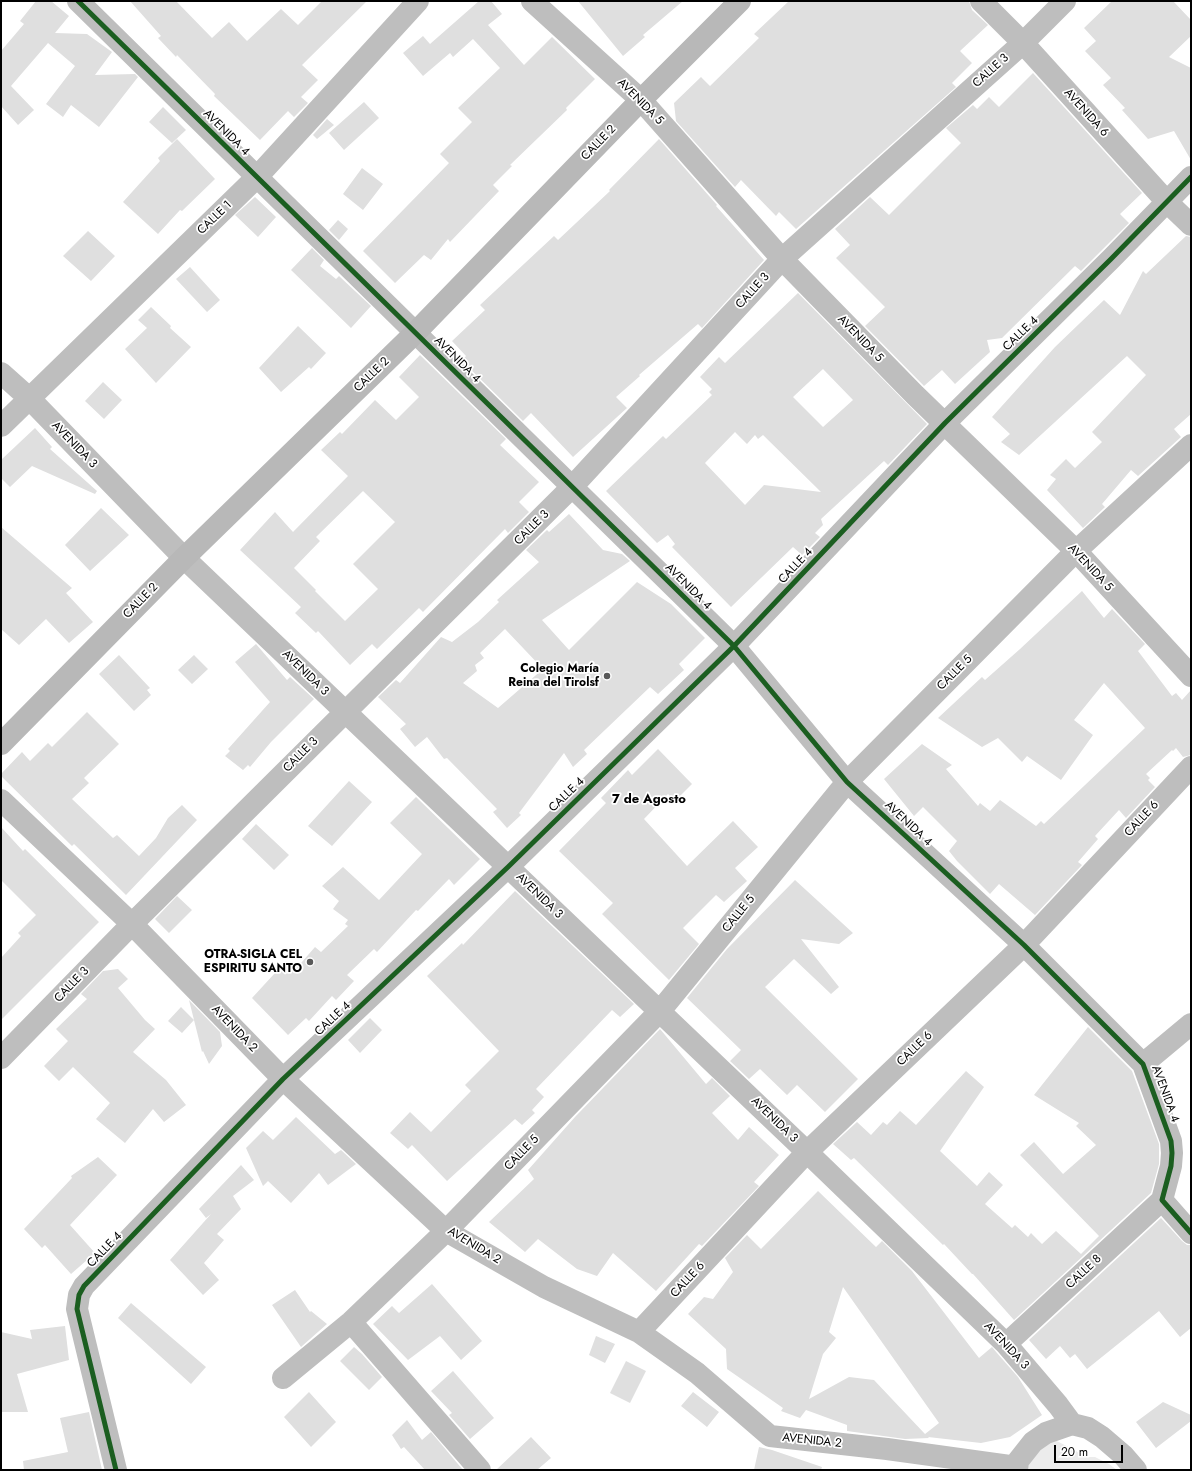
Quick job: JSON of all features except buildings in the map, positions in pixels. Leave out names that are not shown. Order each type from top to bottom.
[{"type":"main road","name":"CALLE 2","points":[[1,744],[184,558],[415,333],[641,100],[740,1]]},
{"type":"street","name":"AVENIDA 4","points":[[78,1],[734,646],[847,782],[1024,945],[1144,1064],[1171,1141],[1171,1166],[1162,1200]]},
{"type":"street","name":"CALLE 1","points":[[1,426],[257,177],[418,1]]},
{"type":"street","name":"AVENIDA 5","points":[[532,1],[641,100],[782,259],[915,395],[1076,551],[1191,676]]},
{"type":"street","name":"AVENIDA 6","points":[[981,1],[1023,43],[1167,202],[1191,225]]},
{"type":"street","name":"CALLE 3","points":[[1,1058],[132,924],[572,488],[782,259],[1023,43],[1065,1]]},
{"type":"street","name":"CALLE 4","points":[[116,1470],[77,1309],[79,1295],[84,1286],[283,1079],[508,867],[734,646],[944,423],[1111,260],[1191,177]]},
{"type":"street","name":"AVENIDA 3","points":[[1,373],[29,398],[184,558],[808,1152],[1006,1344],[1058,1405],[1072,1424]]},
{"type":"street","name":"CALLE 5","points":[[283,1378],[351,1322],[446,1231],[660,1011],[847,782],[1076,551],[1191,445]]},
{"type":"street","name":"CALLE 6","points":[[639,1332],[808,1152],[1024,945],[1191,767]]},
{"type":"street","name":"AVENIDA 2","points":[[1,800],[132,924],[283,1079],[446,1231],[544,1287],[639,1332],[697,1373],[770,1436],[887,1449],[1017,1468]]},
{"type":"street","points":[[1144,1064],[1191,1024]]},
{"type":"street","points":[[1162,1200],[1191,1233]]},
{"type":"street","name":"CALLE 8","points":[[1006,1344],[1162,1200]]},
{"type":"street","points":[[351,1322],[480,1470]]},
{"type":"street","points":[[1017,1468],[1018,1461],[1033,1442],[1046,1433],[1072,1424],[1088,1428],[1102,1437],[1124,1455],[1136,1470]]},
{"type":"shaded area","points":[[1055,1440],[1084,1457],[1095,1457],[1117,1470],[1025,1470],[1025,1457]]},
{"type":"cycle path","points":[[78,1],[734,646],[847,782],[1024,945],[1143,1064],[1171,1141],[1171,1166],[1162,1200],[1191,1233]]},
{"type":"cycle path","points":[[116,1470],[77,1309],[79,1295],[84,1286],[283,1079],[508,867],[734,646],[945,423],[1111,259],[1191,177]]},
{"type":"place","name":"Colegio María Reina del Tirolsf","points":[[607,676]]},
{"type":"place","name":"OTRA-SIGLA CEL ESPIRITU SANTO","points":[[310,962]]},
{"type":"district","name":"7 de Agosto","points":[[649,800]]}]
